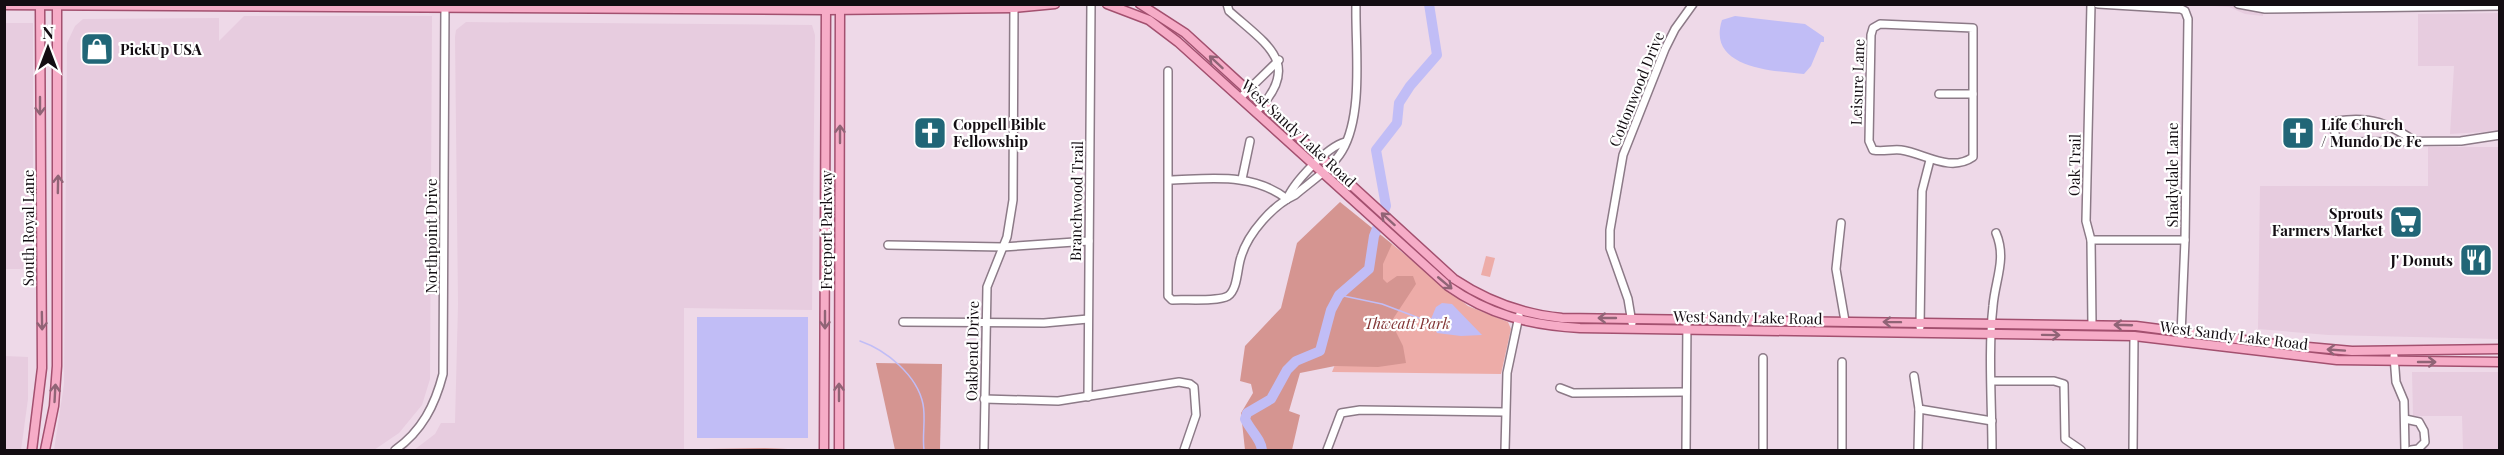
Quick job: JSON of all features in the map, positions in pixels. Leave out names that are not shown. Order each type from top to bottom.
[{"type":"main road","points":[[4,5],[840,7],[1055,4]]},
{"type":"main road","name":"West Sandy Lake Road","points":[[1107,4],[1123,7],[1149,20],[1244,94],[1263,105],[1317,162],[1321,172],[1467,300],[1518,321],[1556,327],[1633,329],[2181,336]]},
{"type":"main road","name":"West Sandy Lake Road","points":[[1140,4],[1185,33],[1244,94],[1256,112],[1317,162],[1328,165],[1454,279],[1478,295],[1520,311],[1562,318],[2091,324],[2243,344],[2337,360],[2499,362]]},
{"type":"main road","name":"South Royal Lane","points":[[32,450],[42,368],[40,5]]},
{"type":"main road","name":"South Royal Lane","points":[[45,450],[54,406],[57,368],[57,5]]},
{"type":"main road","name":"Freeport Parkway","points":[[824,450],[826,7]]},
{"type":"main road","name":"Freeport Parkway","points":[[839,450],[840,7]]},
{"type":"main road","points":[[826,110],[840,111]]},
{"type":"main road","points":[[825,197],[840,198]]},
{"type":"main road","points":[[41,242],[58,242]]},
{"type":"main road","points":[[825,288],[839,289]]},
{"type":"main road","name":"West Sandy Lake Road","points":[[2243,344],[2331,350],[2499,349]]},
{"type":"main road","points":[[42,368],[57,368]]},
{"type":"street","name":"Branchwood Trail","points":[[1088,397],[1091,4]]},
{"type":"street","points":[[1227,4],[1229,11],[1272,49],[1279,60],[1279,74],[1263,105],[1256,112]]},
{"type":"street","points":[[1168,71],[1168,296],[1172,300],[1227,296],[1233,289],[1241,255],[1263,221],[1321,172],[1343,150],[1355,106],[1356,4]]},
{"type":"street","name":"Cottonwood Drive","points":[[1633,329],[1632,318],[1611,248],[1610,230],[1623,155],[1628,137],[1665,49],[1692,4]]},
{"type":"street","name":"Oak Trail","points":[[2091,4],[2086,221],[2091,240],[2091,324]]},
{"type":"street","name":"Shadydale Lane","points":[[2098,4],[2185,11],[2188,19],[2185,240],[2181,336]]},
{"type":"street","points":[[2238,4],[2265,9],[2499,6]]},
{"type":"street","name":"Northpoint Drive","points":[[395,450],[418,430],[428,416],[436,400],[443,374],[445,6]]},
{"type":"street","name":"Oakbend Drive","points":[[984,450],[987,287],[1003,247],[1010,223],[1013,200],[1014,6]]},
{"type":"street","name":"Leisure Lane","points":[[1880,24],[1973,28],[1973,157],[1966,162],[1929,160],[1900,150],[1880,152],[1873,150],[1869,141],[1873,28],[1880,24]]},
{"type":"street","points":[[1244,94],[1279,60]]},
{"type":"street","points":[[1939,94],[1973,94]]},
{"type":"street","points":[[2415,141],[2387,124],[2358,118],[2337,121],[2334,129],[2336,137],[2346,142],[2461,141],[2499,135]]},
{"type":"street","points":[[1242,178],[1250,141]]},
{"type":"street","points":[[1287,199],[1291,188],[1317,162],[1338,144],[1345,142]]},
{"type":"street","points":[[1920,333],[1922,191],[1929,160]]},
{"type":"street","points":[[1169,180],[1242,178],[1267,185],[1287,199]]},
{"type":"street","points":[[1841,223],[1836,268],[1845,321]]},
{"type":"street","points":[[1992,450],[1992,324],[1993,305],[2001,269],[2001,244],[1996,233]]},
{"type":"street","points":[[2091,240],[2185,240]]},
{"type":"street","points":[[888,244],[1003,247],[1089,241]]},
{"type":"street","points":[[1505,450],[1507,373],[1520,311]]},
{"type":"street","points":[[903,322],[985,323],[1088,319]]},
{"type":"street","points":[[1686,450],[1687,319]]},
{"type":"street","points":[[2133,450],[2134,336]]},
{"type":"street","points":[[2394,351],[2396,382],[2404,401],[2405,450]]},
{"type":"street","points":[[1763,358],[1763,450]]},
{"type":"street","points":[[1842,362],[1842,450]]},
{"type":"street","points":[[1914,376],[1918,409],[1918,450]]},
{"type":"street","points":[[1992,381],[2054,381],[2064,384],[2067,390],[2065,439],[2081,450]]},
{"type":"street","points":[[984,399],[1058,401],[1169,383],[1190,384],[1194,387],[1197,405],[1184,450]]},
{"type":"street","points":[[1560,388],[1573,393],[1686,392]]},
{"type":"street","points":[[1918,409],[1992,421]]},
{"type":"street","points":[[1327,450],[1341,413],[1360,410],[1505,412]]},
{"type":"street","points":[[2405,419],[2419,422],[2424,431],[2425,442],[2418,449],[2411,450]]},
{"type":"shaded area","points":[[2194,5],[2263,5],[2263,16],[2245,14],[2229,7]]},
{"type":"shaded area","points":[[2499,13],[2499,131],[2450,134],[2454,66],[2418,66],[2418,14]]},
{"type":"shaded area","points":[[244,16],[432,16],[430,379],[422,405],[399,433],[374,450],[54,450],[64,384],[67,43],[75,26],[83,19],[219,18],[219,41]]},
{"type":"shaded area","points":[[1735,16],[1805,24],[1824,37],[1824,42],[1821,42],[1811,66],[1804,74],[1762,69],[1734,58],[1724,49],[1720,36],[1722,20]]},
{"type":"shaded area","points":[[466,22],[812,25],[815,35],[812,310],[684,308],[684,450],[414,450],[435,434],[441,423],[455,423],[458,304],[455,37],[456,30]]},
{"type":"shaded area","points":[[5,23],[33,23],[33,269],[5,269]]},
{"type":"shaded area","points":[[2428,147],[2499,147],[2499,339],[2328,335],[2258,329],[2260,186],[2428,186]]},
{"type":"shaded area","points":[[1340,202],[1392,244],[1383,264],[1383,279],[1387,283],[1397,276],[1413,276],[1416,284],[1391,322],[1403,346],[1406,363],[1378,367],[1335,366],[1300,373],[1289,411],[1300,415],[1292,450],[1245,450],[1241,413],[1253,393],[1251,384],[1240,381],[1245,346],[1281,308],[1297,243]]},
{"type":"shaded area","points":[[1442,303],[1452,304],[1482,335],[1461,336],[1437,333],[1431,319],[1436,307]]},
{"type":"shaded area","points":[[697,317],[808,317],[808,438],[697,438]]},
{"type":"shaded area","points":[[5,356],[28,357],[28,399],[21,450],[5,450]]},
{"type":"shaded area","points":[[876,363],[942,364],[940,450],[895,450]]},
{"type":"shaded area","points":[[2412,372],[2499,372],[2499,450],[2463,450],[2462,416],[2413,416]]},
{"type":"shaded area","points":[[765,448],[810,450],[708,449]]},
{"type":"green space","name":"Thweatt Park","points":[[1384,244],[1392,244],[1468,306],[1508,322],[1511,329],[1501,374],[1332,372]]},
{"type":"green space","points":[[1486,256],[1495,258],[1490,277],[1481,275]]},
{"type":"waterway","points":[[1262,450],[1260,442],[1245,419],[1247,413],[1271,399],[1287,370],[1296,361],[1320,351],[1331,310],[1339,295],[1369,269],[1374,236],[1386,206],[1376,150],[1397,123],[1399,103],[1410,86],[1437,55],[1429,4]]},
{"type":"waterway","points":[[1339,295],[1382,304],[1419,318]]},
{"type":"waterway","points":[[1424,318],[1431,319]]},
{"type":"waterway","points":[[860,341],[890,357],[907,374],[920,393],[924,415],[924,450]]},
{"type":"place","name":"PickUp USA","points":[[97,49]]},
{"type":"place","name":"Coppell Bible Fellowship","points":[[930,133]]},
{"type":"place","name":"Life Church / Mundo De Fe","points":[[2298,133]]},
{"type":"place","name":"Sprouts Farmers Market","points":[[2406,222]]},
{"type":"place","name":"J' Donuts","points":[[2476,260]]}]
